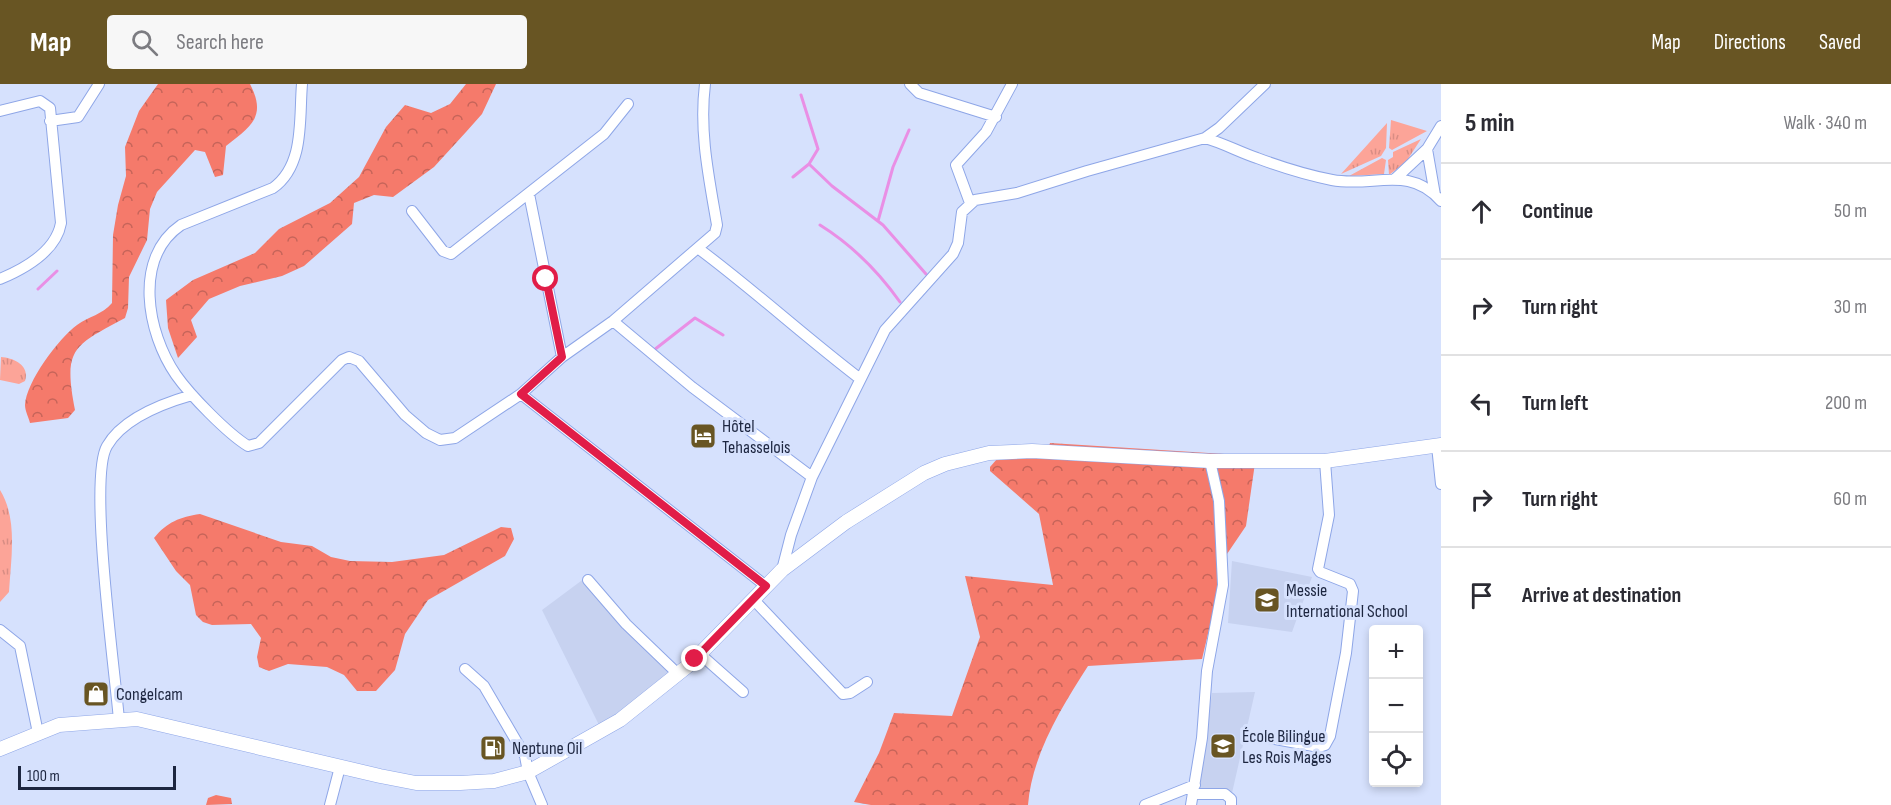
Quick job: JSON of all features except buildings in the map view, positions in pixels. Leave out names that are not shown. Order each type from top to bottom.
[{"type":"main road","points":[[0,749],[59,725],[119,720],[157,722],[340,767],[416,783],[494,781],[528,772],[620,720],[700,654],[782,570],[846,522],[924,473],[945,464],[981,455],[1032,451],[1210,461],[1325,460],[1439,445]]},
{"type":"street","points":[[50,121],[78,117],[99,84]]},
{"type":"street","points":[[302,84],[297,155],[282,182],[273,188],[181,225],[171,232],[157,250],[149,289],[153,316],[169,362],[192,395],[243,443],[253,446],[342,360],[349,357],[359,361],[405,416],[426,433],[440,440],[455,438],[521,394],[562,357],[613,321],[716,233],[717,225],[705,153],[702,114],[705,84]]},
{"type":"street","points":[[910,84],[919,93],[996,117]]},
{"type":"street","points":[[970,203],[956,165],[996,117],[1012,84]]},
{"type":"street","points":[[782,570],[791,535],[812,477],[859,378],[890,322],[953,254],[958,243],[962,212],[970,203],[1017,194],[1087,171],[1205,138],[1219,128],[1265,84]]},
{"type":"street","points":[[0,111],[40,101],[50,108],[61,223],[59,232],[50,246],[20,271],[0,279]]},
{"type":"street","points":[[412,211],[443,251],[450,254],[604,134],[628,104]]},
{"type":"street","points":[[1396,178],[1427,149],[1441,126]]},
{"type":"street","points":[[1205,138],[1256,158],[1333,180],[1358,182],[1396,178],[1416,183],[1438,198]]},
{"type":"street","points":[[1427,149],[1438,198]]},
{"type":"street","points":[[529,194],[562,357]]},
{"type":"street","points":[[699,249],[751,288],[808,340],[859,378]]},
{"type":"street","points":[[613,321],[692,387],[812,477]]},
{"type":"street","points":[[521,394],[766,586]]},
{"type":"street","points":[[119,720],[99,497],[104,453],[116,436],[144,413],[160,404],[192,395]]},
{"type":"street","points":[[1439,445],[1441,484]]},
{"type":"street","points":[[1269,738],[1318,747],[1325,745],[1330,736],[1346,653],[1353,587],[1318,568],[1329,515],[1325,460]]},
{"type":"street","points":[[1193,795],[1202,738],[1207,671],[1223,585],[1219,501],[1210,461]]},
{"type":"street","points":[[588,580],[626,624],[678,674]]},
{"type":"street","points":[[753,599],[843,694],[850,693],[867,682]]},
{"type":"street","points":[[0,630],[20,646],[38,733]]},
{"type":"street","points":[[700,654],[743,692]]},
{"type":"street","points":[[465,669],[478,679],[490,695],[525,756],[528,772],[542,805]]},
{"type":"street","points":[[330,805],[340,767]]},
{"type":"street","points":[[1145,805],[1193,795],[1225,794],[1231,799],[1231,805]]},
{"type":"shaded area","name":"Messie International School","points":[[1232,561],[1312,577],[1292,632],[1228,623]]},
{"type":"shaded area","points":[[585,578],[670,672],[618,716],[599,725],[542,610]]},
{"type":"shaded area","name":"École Bilingue Les Rois Mages","points":[[1255,692],[1232,793],[1197,794],[1212,693]]},
{"type":"green space","points":[[158,84],[250,84],[257,105],[254,120],[243,133],[226,146],[223,175],[215,177],[205,152],[195,150],[157,192],[150,209],[147,240],[129,277],[128,308],[125,318],[83,343],[76,351],[72,361],[70,373],[75,410],[68,418],[30,423],[25,407],[27,395],[45,361],[70,331],[112,303],[113,235],[126,176],[125,147],[139,111]]},
{"type":"green space","points":[[466,84],[496,84],[482,114],[434,167],[393,197],[374,195],[354,203],[352,224],[304,266],[282,276],[240,286],[209,299],[191,320],[197,337],[178,358],[168,328],[166,300],[193,280],[255,253],[279,229],[330,203],[359,177],[386,127],[405,105],[431,113],[450,104]]},
{"type":"green space","points":[[1391,120],[1427,131],[1392,150],[1389,148]]},
{"type":"green space","points":[[1387,123],[1386,148],[1381,156],[1341,174]]},
{"type":"green space","points":[[1421,139],[1406,162],[1389,175],[1388,160],[1393,157],[1393,152]]},
{"type":"green space","points":[[1382,158],[1386,160],[1384,174],[1349,176]]},
{"type":"green space","points":[[1,357],[11,359],[23,367],[25,381],[19,384],[0,380]]},
{"type":"green space","points":[[1050,443],[1256,456],[1246,526],[1227,554],[1202,659],[1088,666],[1049,732],[1035,768],[1028,805],[871,805],[854,802],[879,753],[894,713],[952,716],[980,637],[965,576],[1053,585],[1039,514],[990,471],[990,467],[997,459],[1046,455]]},
{"type":"green space","points":[[0,490],[9,513],[12,552],[9,592],[0,602]]},
{"type":"green space","points":[[200,514],[281,542],[312,546],[331,557],[350,561],[392,562],[444,555],[501,527],[511,528],[514,539],[505,556],[428,600],[405,634],[395,670],[376,691],[357,691],[344,675],[327,667],[288,664],[269,671],[259,667],[257,657],[261,638],[251,624],[212,625],[203,622],[196,615],[190,585],[176,571],[154,538],[174,521]]},
{"type":"green space","points":[[216,795],[231,798],[232,804],[206,805],[208,798]]},
{"type":"waterway","points":[[793,177],[809,164],[818,149],[801,95]]},
{"type":"waterway","points":[[878,221],[893,167],[909,130]]},
{"type":"waterway","points":[[809,164],[832,186],[883,225],[926,274]]},
{"type":"waterway","points":[[820,225],[864,259],[900,302]]},
{"type":"waterway","points":[[38,289],[57,271]]},
{"type":"waterway","points":[[654,350],[695,318],[723,335]]},
{"type":"place","name":"Hôtel Tehasselois","points":[[703,436]]},
{"type":"place","name":"Messie International School","points":[[1267,600]]},
{"type":"place","name":"Congelcam","points":[[96,694]]},
{"type":"place","name":"École Bilingue Les Rois Mages","points":[[1223,746]]},
{"type":"place","name":"Neptune Oil","points":[[493,748]]},
{"type":"route","points":[[546,279],[562,357],[521,394],[766,586],[695,659]]}]
